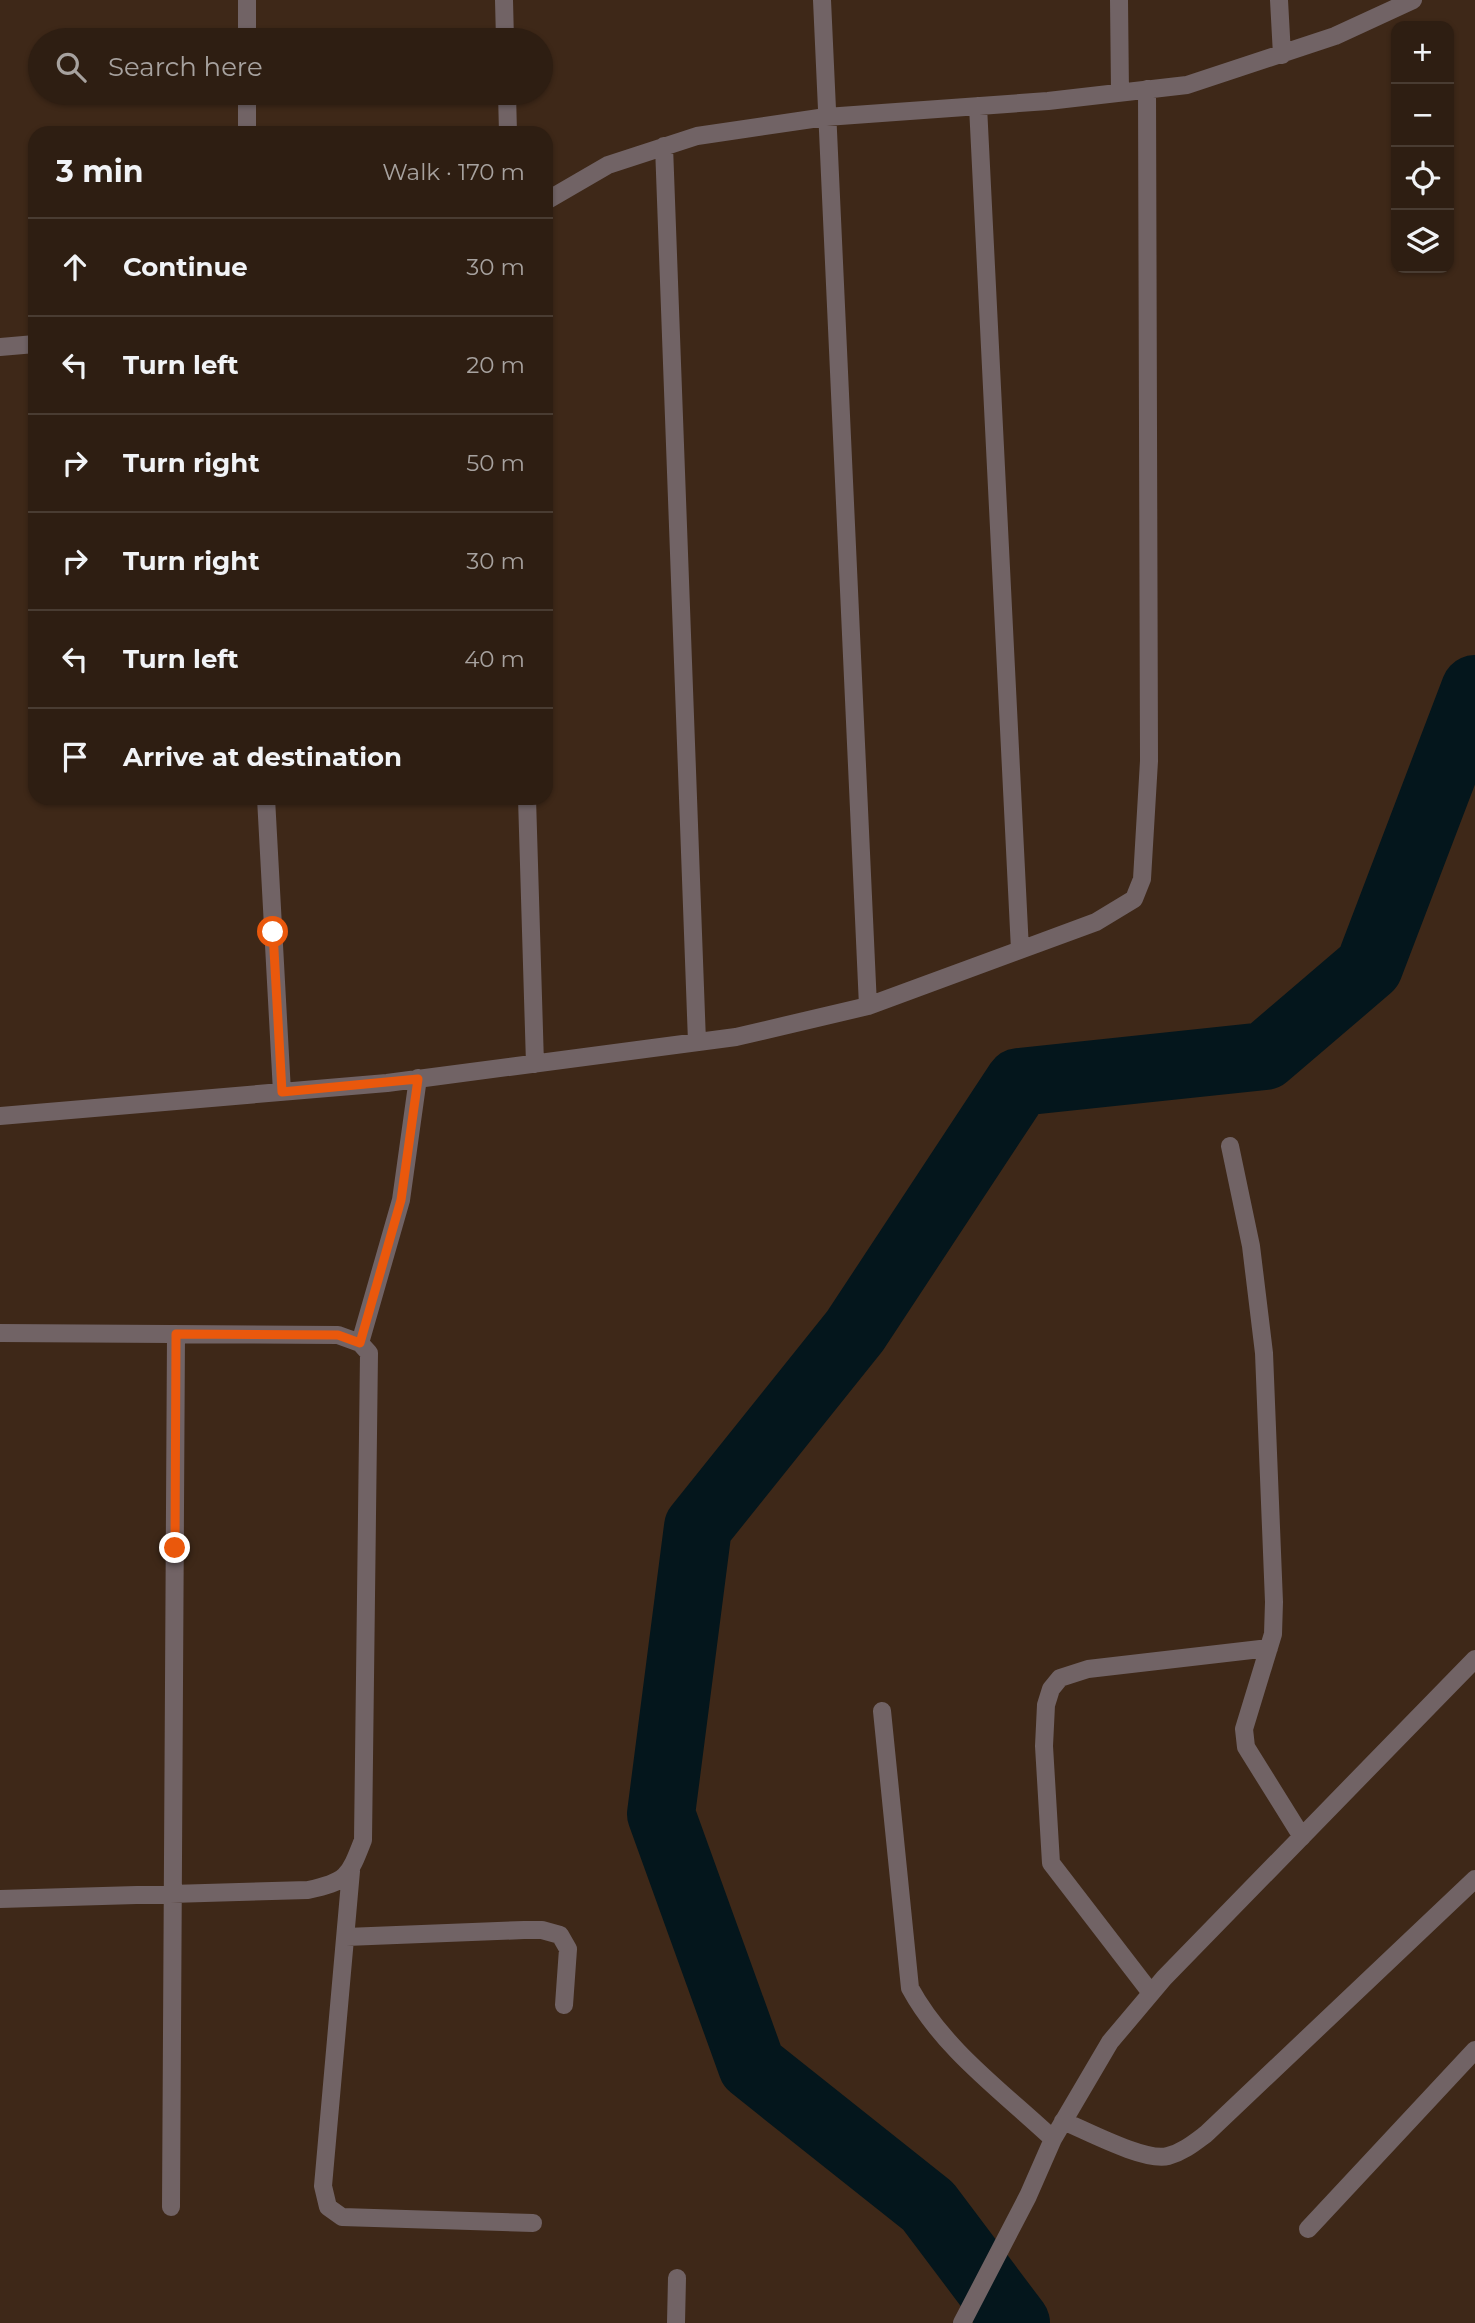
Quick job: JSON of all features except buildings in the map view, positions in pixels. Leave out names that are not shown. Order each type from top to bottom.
[{"type":"street","points":[[247,0],[247,28]]},
{"type":"street","points":[[504,0],[505,28]]},
{"type":"street","points":[[822,0],[867,1006]]},
{"type":"street","points":[[1119,0],[1120,92]]},
{"type":"street","points":[[1279,0],[1282,55]]},
{"type":"street","points":[[553,197],[608,165],[697,136],[826,117],[978,106],[1187,85],[1335,36],[1413,0]]},
{"type":"street","points":[[0,1116],[418,1079],[736,1037],[867,1006],[1096,922],[1134,899],[1142,879],[1149,761],[1147,89]]},
{"type":"street","points":[[247,105],[247,126]]},
{"type":"street","points":[[507,105],[508,126]]},
{"type":"street","points":[[978,106],[1020,950]]},
{"type":"street","points":[[664,146],[698,1042]]},
{"type":"street","points":[[0,347],[28,345]]},
{"type":"street","points":[[265,805],[282,1092]]},
{"type":"street","points":[[527,805],[535,1064]]},
{"type":"street","points":[[360,1343],[401,1200],[418,1079]]},
{"type":"street","points":[[1230,1146],[1251,1246],[1264,1353],[1274,1602],[1273,1634],[1244,1729],[1246,1747],[1302,1837]]},
{"type":"street","points":[[0,1333],[338,1335],[360,1343],[369,1353],[363,1840],[351,1871],[323,2186],[328,2207],[342,2217],[533,2223]]},
{"type":"street","points":[[171,2207],[176,1334]]},
{"type":"street","points":[[1152,1993],[1051,1863],[1044,1746],[1051,1689],[1060,1678],[1088,1669],[1269,1648]]},
{"type":"street","points":[[965,2316],[1028,2196],[1053,2138],[1110,2042],[1152,1993],[1475,1659]]},
{"type":"street","points":[[882,1711],[910,1988],[922,2011],[944,2038],[1053,2138]]},
{"type":"street","points":[[0,1899],[309,1890],[338,1884],[351,1871]]},
{"type":"street","points":[[1063,2121],[1149,2155],[1165,2157],[1182,2151],[1206,2134],[1475,1879]]},
{"type":"street","points":[[346,1937],[533,1930],[559,1935],[568,1949],[564,2005]]},
{"type":"street","points":[[1308,2229],[1475,2050]]},
{"type":"street","points":[[676,2323],[677,2278]]},
{"type":"waterway","points":[[1016,2323],[928,2206],[752,2066],[661,1814],[698,1527],[855,1331],[1019,1082],[1265,1056],[1369,967],[1475,689]]},
{"type":"route","points":[[175,1548],[176,1334],[338,1335],[360,1343],[401,1200],[418,1079],[282,1092],[273,932]]}]
